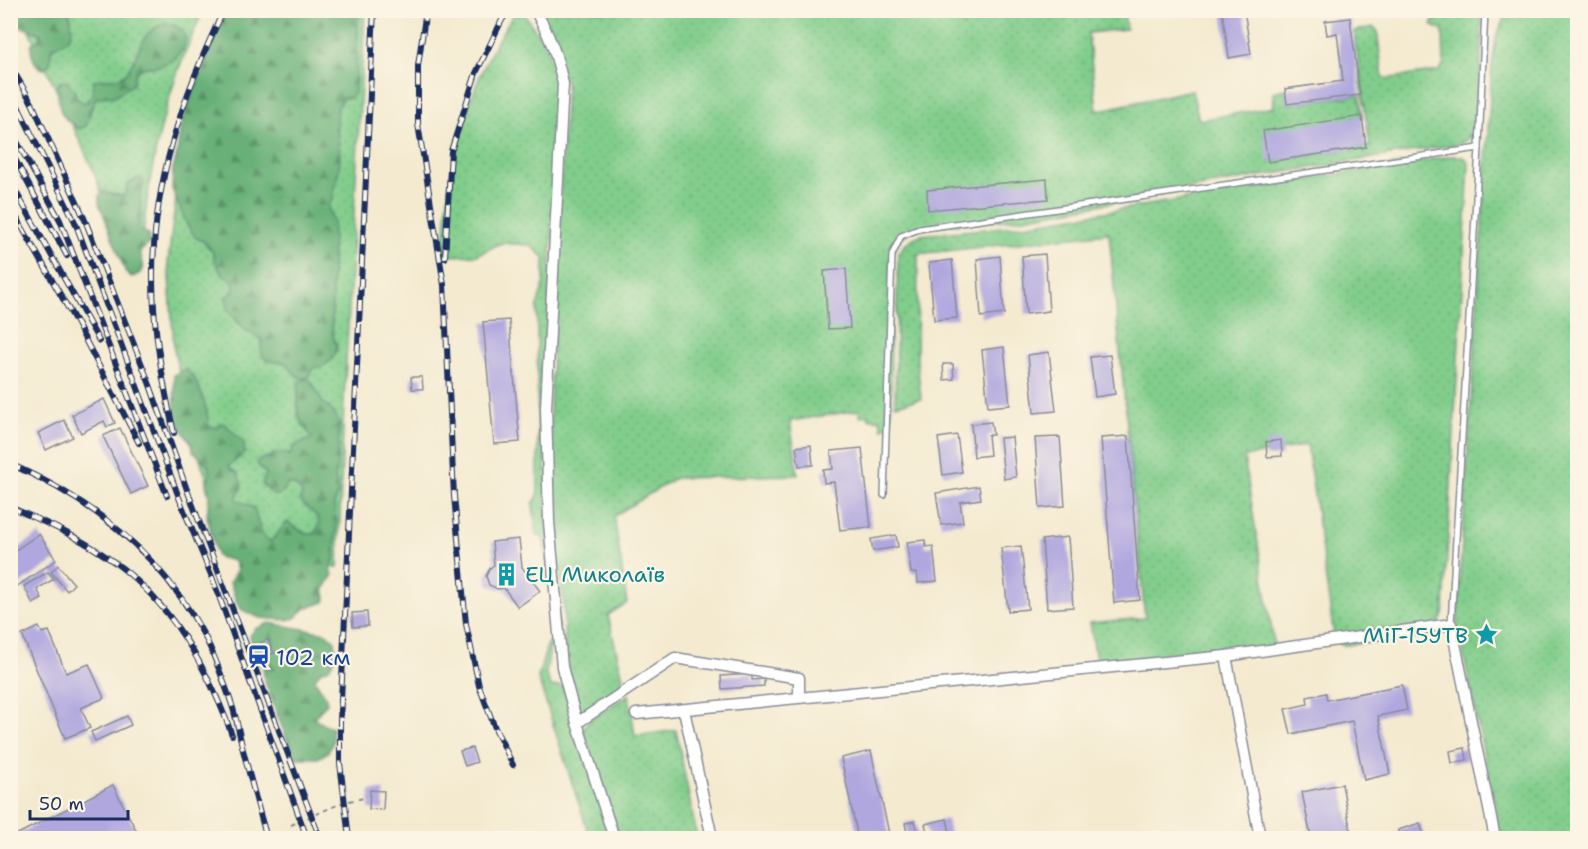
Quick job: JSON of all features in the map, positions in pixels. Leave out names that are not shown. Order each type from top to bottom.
[{"type":"street","points":[[535,10],[550,36],[563,84],[546,407],[548,510],[562,667],[576,723],[614,838]]},
{"type":"street","points":[[636,714],[1226,656],[1451,624],[1495,838]]},
{"type":"street","points":[[1226,656],[1260,838]]},
{"type":"street","points":[[576,723],[675,658],[799,678],[799,697]]},
{"type":"street","points":[[684,710],[712,838]]},
{"type":"lane","points":[[1451,624],[1485,10]]},
{"type":"lane","points":[[884,495],[892,255],[901,236],[931,227],[1479,148]]},
{"type":"path","points":[[291,825],[344,802],[364,798]]},
{"type":"green space","points":[[235,10],[359,11],[355,91],[350,98],[343,98],[337,112],[340,162],[333,199],[329,203],[333,221],[332,317],[337,348],[331,360],[314,368],[306,378],[298,377],[283,363],[266,360],[261,352],[262,340],[245,330],[228,310],[226,297],[234,291],[233,282],[223,275],[212,251],[203,241],[196,238],[187,225],[172,189],[181,124],[218,30],[226,16]]},
{"type":"green space","points":[[17,11],[69,11],[72,24],[71,34],[65,41],[53,47],[50,62],[43,69],[35,62],[31,50],[32,43],[38,41],[40,35],[18,26]]},
{"type":"green space","points":[[20,11],[203,11],[180,66],[165,114],[151,174],[143,236],[121,246],[93,170]]},
{"type":"green space","points":[[229,11],[365,11],[344,400],[338,567],[237,570],[193,438],[174,349],[168,261],[178,182],[201,80]]},
{"type":"green space","points":[[516,11],[522,11],[547,47],[557,84],[544,406],[547,523],[559,629],[555,632],[551,632],[554,612],[543,538],[536,534],[533,504],[538,496],[537,307],[544,283],[544,257],[529,245],[501,243],[477,255],[444,256],[449,191],[462,128],[484,67]]},
{"type":"green space","points":[[536,11],[1124,11],[1126,29],[1088,33],[1097,111],[1192,90],[1199,120],[1274,107],[1273,92],[1285,89],[1287,104],[1360,95],[1362,116],[1268,162],[1370,146],[1354,31],[1373,27],[1377,30],[1383,78],[1385,79],[1439,71],[1444,64],[1443,31],[1432,25],[1434,15],[1439,11],[1475,11],[1482,20],[1481,65],[1474,131],[1466,141],[1458,144],[1024,218],[919,227],[901,237],[890,259],[891,423],[882,429],[880,419],[869,419],[869,415],[860,416],[860,410],[790,421],[798,475],[675,478],[614,516],[627,603],[608,615],[625,687],[581,715],[565,667],[564,607],[554,521],[550,406],[566,83]]},
{"type":"green space","points":[[1507,11],[1577,11],[1577,838],[1501,838],[1457,623],[1492,66],[1496,38]]},
{"type":"green space","points":[[166,23],[183,31],[186,39],[183,49],[173,60],[160,66],[141,68],[135,74],[133,84],[115,96],[97,97],[86,126],[79,129],[63,116],[59,106],[57,86],[60,82],[66,81],[75,91],[76,97],[82,102],[87,102],[93,93],[94,81],[116,79],[126,73],[149,32]]},
{"type":"green space","points":[[1460,156],[1469,164],[1444,608],[1437,627],[1427,636],[1346,645],[1340,644],[1334,637],[1307,445],[1244,457],[1274,644],[1273,651],[1099,664],[1096,660],[1090,623],[1145,618],[1109,233],[918,254],[917,360],[921,399],[895,405],[898,254],[900,250],[907,242],[920,235],[1024,225]]},
{"type":"green space","points":[[138,178],[143,180],[144,185],[140,198],[139,230],[149,234],[149,243],[140,252],[143,270],[132,277],[126,273],[99,203],[99,196],[104,192],[125,195],[128,184]]},
{"type":"green space","points":[[185,369],[195,379],[205,404],[209,427],[225,424],[244,443],[245,453],[229,466],[238,473],[242,487],[236,499],[254,508],[261,534],[270,541],[287,522],[306,534],[314,534],[318,528],[318,518],[300,500],[302,494],[298,488],[288,484],[282,493],[274,496],[262,484],[266,474],[257,464],[259,460],[281,452],[290,455],[294,446],[312,438],[299,417],[298,384],[300,381],[308,379],[311,381],[323,403],[329,407],[340,422],[335,478],[338,492],[334,505],[336,519],[335,557],[331,569],[333,575],[324,589],[325,602],[306,608],[295,618],[287,620],[260,618],[242,610],[237,603],[230,582],[238,567],[232,560],[217,556],[207,516],[209,496],[206,485],[210,473],[208,465],[193,451],[192,444],[175,416],[174,375]]},
{"type":"green space","points":[[269,623],[326,633],[335,641],[335,659],[328,669],[322,670],[315,678],[327,703],[314,718],[332,728],[333,742],[328,752],[318,758],[296,758],[292,753],[265,682],[263,668],[256,659],[250,636],[255,629]]},
{"type":"green space","points":[[548,642],[551,642],[546,673],[551,687],[563,687],[610,838],[590,838],[538,678]]},
{"type":"green space","points":[[629,694],[635,736],[676,730],[697,838],[619,838],[583,729],[588,721]]},
{"type":"building","points":[[1222,10],[1244,10],[1251,54],[1229,58]]},
{"type":"building","points":[[1350,18],[1360,95],[1287,104],[1285,89],[1343,81],[1337,33],[1327,35],[1325,21]]},
{"type":"building","points":[[1362,116],[1366,147],[1268,162],[1263,131]]},
{"type":"building","points":[[1047,179],[1048,199],[928,210],[927,190]]},
{"type":"building","points":[[1045,254],[1049,311],[1026,314],[1022,256]]},
{"type":"building","points":[[1000,256],[1004,314],[981,317],[977,259]]},
{"type":"building","points":[[952,260],[957,318],[934,320],[929,263]]},
{"type":"building","points":[[846,269],[850,328],[828,329],[824,271]]},
{"type":"building","points":[[509,320],[520,442],[494,444],[483,322]]},
{"type":"building","points":[[1004,347],[1010,405],[988,407],[982,350]]},
{"type":"building","points":[[1049,352],[1056,411],[1034,413],[1028,355]]},
{"type":"building","points":[[1110,355],[1115,394],[1095,397],[1090,357]]},
{"type":"building","points":[[943,364],[953,364],[954,379],[944,380]]},
{"type":"building","points":[[411,377],[422,377],[423,389],[412,389]]},
{"type":"building","points":[[104,399],[115,423],[107,427],[104,421],[81,433],[72,415]]},
{"type":"building","points":[[64,420],[73,437],[46,450],[38,433]]},
{"type":"building","points":[[991,422],[993,435],[988,435],[990,455],[974,457],[971,424]]},
{"type":"building","points":[[120,428],[148,486],[131,494],[103,436]]},
{"type":"building","points":[[957,435],[962,472],[943,475],[938,438]]},
{"type":"building","points":[[1128,436],[1140,600],[1114,603],[1101,438]]},
{"type":"building","points":[[1012,437],[1016,477],[1004,479],[1000,438]]},
{"type":"building","points":[[1060,437],[1065,506],[1040,508],[1035,438]]},
{"type":"building","points":[[1281,440],[1282,456],[1267,457],[1266,442]]},
{"type":"building","points":[[811,445],[813,465],[799,466],[796,447]]},
{"type":"building","points":[[862,448],[871,527],[840,530],[834,482],[824,483],[823,470],[833,469],[831,451]]},
{"type":"building","points":[[979,486],[981,499],[960,502],[963,522],[941,525],[936,493]]},
{"type":"building","points":[[39,534],[56,560],[10,591],[10,554]]},
{"type":"building","points":[[896,535],[898,547],[873,551],[871,539]]},
{"type":"building","points":[[1068,537],[1073,607],[1047,609],[1042,540]]},
{"type":"building","name":"ЕЦ Миколаїв","points":[[519,539],[522,567],[540,591],[518,607],[504,588],[498,589],[489,585],[486,576],[494,565],[492,542]]},
{"type":"building","points":[[925,540],[926,547],[933,546],[937,581],[918,583],[917,573],[911,573],[907,542]]},
{"type":"building","points":[[1021,546],[1028,609],[1008,611],[1001,548]]},
{"type":"building","points":[[58,565],[74,584],[67,591],[51,572]]},
{"type":"building","points":[[48,572],[54,579],[37,589],[42,599],[33,604],[24,586]]},
{"type":"building","points":[[367,612],[368,626],[353,627],[352,613]]},
{"type":"building","points":[[39,627],[42,633],[49,631],[66,673],[89,664],[104,698],[81,708],[90,728],[65,738],[22,635]]},
{"type":"building","points":[[268,639],[274,653],[265,656],[260,643]]},
{"type":"building","points":[[752,674],[752,680],[764,679],[764,686],[722,689],[721,676]]},
{"type":"building","points":[[1402,685],[1407,710],[1378,716],[1390,774],[1364,780],[1352,721],[1291,734],[1285,709],[1308,704],[1307,697],[1326,693],[1327,700]]},
{"type":"building","points":[[127,716],[131,725],[95,741],[91,732]]},
{"type":"building","points":[[472,748],[477,762],[465,766],[460,751]]},
{"type":"building","points":[[1465,748],[1467,760],[1452,763],[1450,751]]},
{"type":"building","points":[[871,751],[890,838],[858,838],[841,758]]},
{"type":"building","points":[[1342,784],[1352,838],[1311,838],[1302,792]]},
{"type":"building","points":[[113,785],[140,838],[10,838]]},
{"type":"building","points":[[370,790],[384,791],[383,810],[369,809]]},
{"type":"building","points":[[947,819],[951,838],[929,838],[925,824]]},
{"type":"building","points":[[915,821],[919,838],[908,838],[905,823]]},
{"type":"building","points":[[1420,823],[1425,838],[1400,838],[1398,830]]},
{"type":"building","points":[[1060,834],[1061,838],[1046,838]]},
{"type":"railway","points":[[174,433],[155,318],[153,279],[158,209],[164,175],[183,107],[224,10]]},
{"type":"railway","points":[[349,838],[340,763],[340,721],[374,10]]},
{"type":"railway","points":[[426,10],[418,66],[418,124],[444,285],[454,496],[466,624],[479,686],[495,728],[513,765]]},
{"type":"railway","points":[[445,258],[451,151],[476,73],[509,10]]},
{"type":"railway","points":[[10,65],[32,103],[85,220],[150,385],[186,487],[320,838]]},
{"type":"railway","points":[[10,90],[75,222],[183,508],[212,577],[307,838]]},
{"type":"railway","points":[[10,129],[60,220],[167,496]]},
{"type":"railway","points":[[10,150],[67,256]]},
{"type":"railway","points":[[10,181],[99,341]]},
{"type":"railway","points":[[10,206],[76,322],[139,443]]},
{"type":"railway","points":[[10,464],[70,495],[124,534],[148,557],[189,609],[210,647],[231,702],[267,838]]},
{"type":"railway","points":[[10,507],[82,541],[127,572],[147,591],[166,612],[197,659],[232,735]]},
{"type":"place","name":"ЕЦ Миколаїв","points":[[507,574]]},
{"type":"place","name":"МіГ-15УТВ","points":[[1486,635]]},
{"type":"place","name":"102 км","points":[[258,657]]}]
